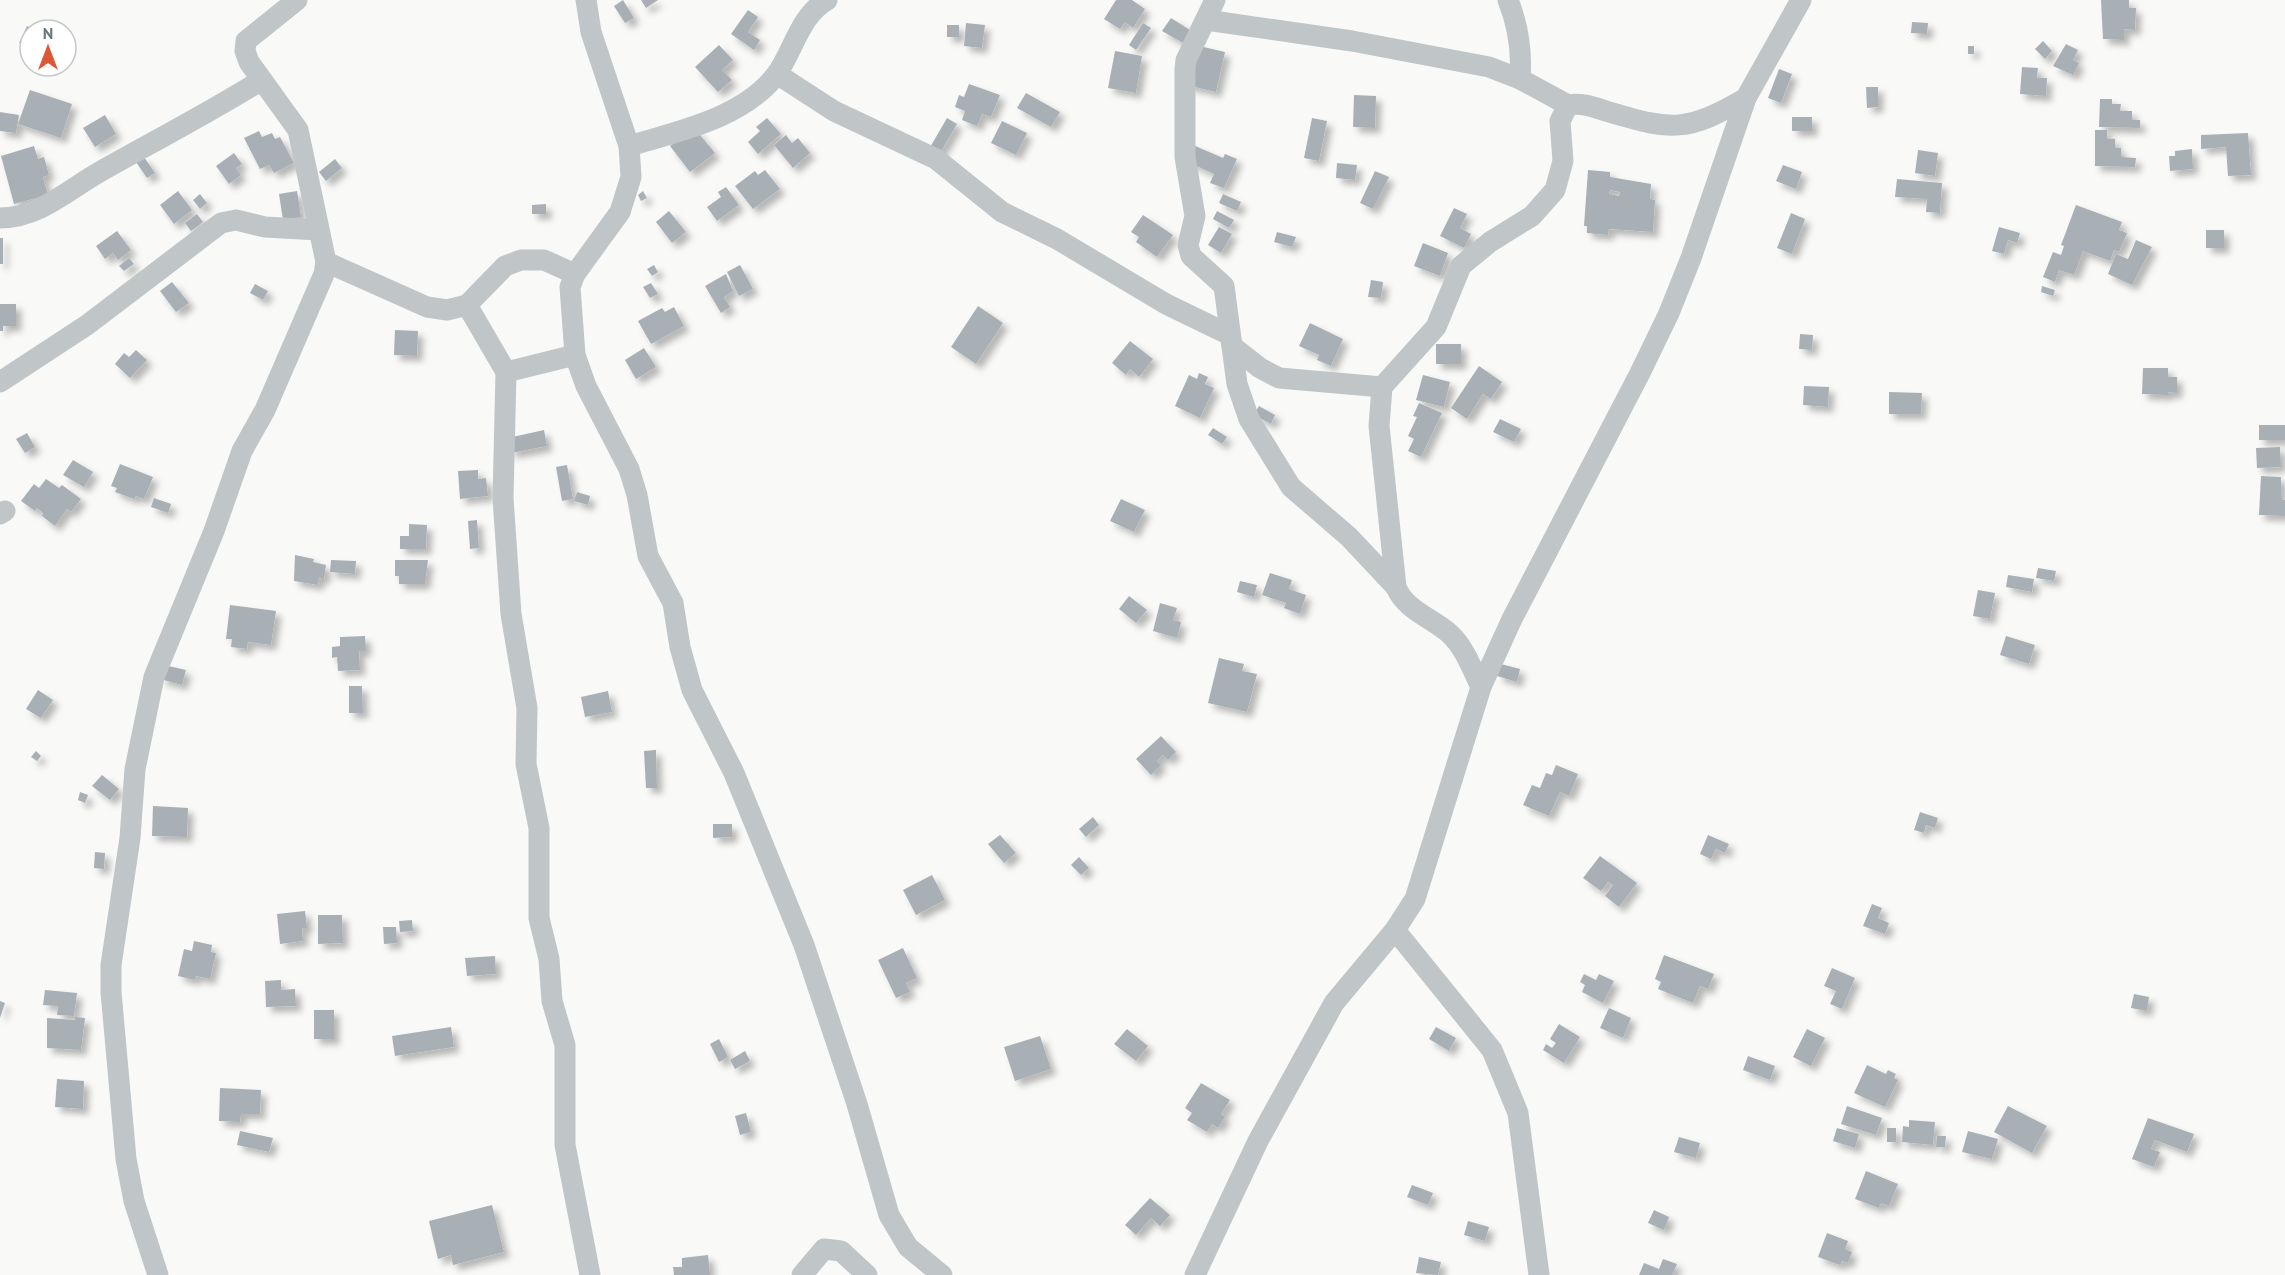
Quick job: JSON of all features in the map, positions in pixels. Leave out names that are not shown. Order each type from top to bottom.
[{"type":"street","points":[[158,1275],[134,1202],[126,1159],[111,993],[111,965],[130,838],[135,769],[160,660],[214,531],[242,451],[265,410],[321,284],[326,262],[298,130],[260,81],[245,51],[246,41],[297,0]]},
{"type":"street","points":[[586,0],[591,32],[629,146],[631,177],[626,198],[609,229],[575,274],[569,299],[575,355],[586,386],[629,469],[637,495],[648,556],[673,603],[680,647],[692,690],[734,773],[804,945],[857,1104],[889,1215],[908,1247],[942,1275]]},
{"type":"street","points":[[629,146],[690,127],[741,106],[758,94],[777,74],[808,19],[827,0]]},
{"type":"street","points":[[1215,0],[1186,60],[1185,69],[1185,157],[1196,216],[1188,250],[1191,256],[1224,286],[1242,401],[1249,419],[1284,478],[1298,494],[1349,537],[1396,588],[1405,602],[1450,634],[1465,653],[1481,687]]},
{"type":"street","points":[[1508,0],[1514,17],[1518,41],[1520,79]]},
{"type":"street","points":[[1195,1275],[1258,1142],[1334,1003],[1395,930],[1418,890],[1468,720],[1481,687],[1512,619],[1669,313],[1691,258],[1746,98],[1801,0]]},
{"type":"street","points":[[1206,20],[1302,33],[1489,67],[1520,79],[1568,105],[1579,104],[1656,126],[1679,127],[1706,120],[1746,98]]},
{"type":"street","points":[[777,74],[834,111],[936,159],[1002,212],[1057,239],[1231,340],[1260,368],[1279,378],[1382,387]]},
{"type":"street","points":[[0,218],[20,216],[43,208],[100,171],[208,113],[260,81]]},
{"type":"street","points":[[1396,588],[1379,426],[1382,387],[1436,327],[1461,266],[1476,252],[1532,216],[1556,190],[1563,161],[1560,121],[1568,105]]},
{"type":"street","points":[[0,382],[87,325],[221,223],[236,220],[281,229],[318,230]]},
{"type":"street","points":[[326,262],[427,307],[447,310],[467,305],[505,266],[521,260],[544,260],[575,274]]},
{"type":"street","points":[[467,305],[506,372],[503,498],[511,614],[527,708],[526,764],[538,821],[539,918],[549,959],[552,1001],[565,1040],[565,1145],[590,1275]]},
{"type":"street","points":[[506,372],[575,355]]},
{"type":"street","points":[[1395,930],[1492,1050],[1502,1071],[1518,1113],[1539,1275]]},
{"type":"street","points":[[802,1275],[824,1249],[842,1251],[867,1275]]},
{"type":"building","points":[[623,0],[634,18],[625,23],[614,6]]},
{"type":"building","points":[[641,0],[658,0],[646,8]]},
{"type":"building","points":[[1116,0],[1132,0],[1145,9],[1133,28],[1125,22],[1120,29],[1104,19]]},
{"type":"building","points":[[2101,0],[2129,0],[2129,8],[2136,8],[2135,30],[2124,29],[2124,40],[2103,39]]},
{"type":"building","points":[[748,10],[758,17],[748,32],[760,40],[754,50],[731,34]]},
{"type":"building","points":[[1171,18],[1190,30],[1183,43],[1162,31]]},
{"type":"building","points":[[1912,22],[1928,23],[1927,34],[1911,33]]},
{"type":"building","points":[[966,23],[985,25],[982,48],[964,46]]},
{"type":"building","points":[[1143,23],[1151,28],[1136,50],[1129,45]]},
{"type":"building","points":[[947,25],[959,25],[959,37],[947,37]]},
{"type":"building","points":[[2043,41],[2052,51],[2045,59],[2035,49]]},
{"type":"building","points":[[2066,44],[2078,50],[2073,60],[2079,63],[2073,75],[2053,66]]},
{"type":"building","points":[[719,45],[733,60],[722,70],[732,80],[718,92],[695,67]]},
{"type":"building","points":[[1195,45],[1225,52],[1216,92],[1186,85]]},
{"type":"building","points":[[1968,46],[1974,46],[1974,54],[1968,54]]},
{"type":"building","points":[[1115,51],[1142,56],[1136,93],[1108,88]]},
{"type":"building","points":[[2022,67],[2038,68],[2037,78],[2047,78],[2046,96],[2020,94]]},
{"type":"building","points":[[1779,69],[1792,74],[1781,103],[1768,98]]},
{"type":"building","points":[[969,84],[1000,95],[991,117],[982,114],[977,126],[962,120],[965,111],[955,107],[959,95],[964,97]]},
{"type":"building","points":[[1866,87],[1878,87],[1878,107],[1867,108]]},
{"type":"building","points":[[30,90],[72,104],[61,138],[18,124]]},
{"type":"building","points":[[1026,93],[1060,112],[1051,127],[1017,108]]},
{"type":"building","points":[[1354,95],[1376,96],[1375,128],[1353,127]]},
{"type":"building","points":[[2100,99],[2112,99],[2112,104],[2121,104],[2120,111],[2132,111],[2132,120],[2140,120],[2140,128],[2099,127]]},
{"type":"building","points":[[0,112],[19,115],[16,133],[0,131]]},
{"type":"building","points":[[105,115],[116,134],[95,147],[83,128]]},
{"type":"building","points":[[1792,117],[1812,117],[1812,131],[1792,131]]},
{"type":"building","points":[[767,118],[781,134],[758,154],[748,142],[760,131],[756,127]]},
{"type":"building","points":[[947,118],[957,124],[939,155],[929,149]]},
{"type":"building","points":[[1312,118],[1327,121],[1319,161],[1304,158]]},
{"type":"building","points":[[1002,121],[1027,133],[1016,155],[991,143]]},
{"type":"building","points":[[694,128],[715,153],[690,172],[670,146]]},
{"type":"building","points":[[2095,130],[2107,130],[2107,139],[2115,139],[2115,148],[2121,148],[2121,157],[2136,158],[2135,167],[2095,166]]},
{"type":"building","points":[[259,131],[262,137],[272,133],[275,139],[280,137],[294,163],[274,173],[269,165],[260,169],[244,138]]},
{"type":"building","points":[[2248,133],[2251,175],[2228,176],[2226,147],[2201,149],[2201,135]]},
{"type":"building","points":[[786,135],[792,143],[798,138],[810,153],[793,168],[774,145]]},
{"type":"building","points":[[1193,145],[1223,158],[1225,154],[1237,159],[1224,188],[1210,183],[1214,174],[1186,161]]},
{"type":"building","points":[[34,146],[38,159],[44,157],[49,175],[43,177],[48,195],[14,204],[1,156]]},
{"type":"building","points":[[2192,149],[2193,169],[2170,171],[2169,156],[2175,156],[2175,151]]},
{"type":"building","points":[[1918,150],[1938,153],[1935,176],[1915,173]]},
{"type":"building","points":[[234,153],[242,164],[236,168],[241,175],[229,184],[216,166]]},
{"type":"building","points":[[144,157],[155,173],[147,178],[136,162]]},
{"type":"building","points":[[335,159],[342,168],[326,181],[319,172]]},
{"type":"building","points":[[1337,163],[1357,165],[1355,180],[1336,178]]},
{"type":"building","points":[[1783,165],[1802,172],[1796,189],[1776,181]]},
{"type":"building","points":[[765,170],[780,189],[753,209],[735,186],[755,171],[758,175]]},
{"type":"building","points":[[1588,170],[1610,172],[1610,177],[1651,184],[1650,199],[1655,200],[1653,232],[1609,229],[1608,235],[1587,233],[1587,226],[1584,226]],"holes":[[[1610,190],[1620,192],[1619,196],[1609,194]]]},
{"type":"building","points":[[1375,171],[1389,177],[1373,209],[1360,203]]},
{"type":"building","points":[[1897,179],[1942,183],[1940,213],[1926,212],[1927,199],[1895,197]]},
{"type":"building","points":[[726,187],[739,205],[717,221],[707,207],[721,197],[718,192]]},
{"type":"building","points":[[178,191],[192,210],[174,224],[160,205]]},
{"type":"building","points":[[297,191],[301,217],[283,220],[279,194]]},
{"type":"building","points":[[643,191],[647,198],[641,201],[638,195]]},
{"type":"building","points":[[200,194],[207,203],[200,209],[193,200]]},
{"type":"building","points":[[1223,194],[1241,202],[1237,211],[1219,203]]},
{"type":"building","points":[[546,204],[546,214],[532,214],[532,205]]},
{"type":"building","points":[[2076,205],[2122,222],[2119,230],[2127,233],[2119,252],[2114,250],[2110,261],[2083,251],[2074,275],[2059,270],[2055,282],[2043,277],[2053,252],[2061,255],[2064,246],[2061,245]]},
{"type":"building","points":[[1454,208],[1467,214],[1460,228],[1471,234],[1464,248],[1440,236]]},
{"type":"building","points":[[669,211],[686,232],[672,243],[656,222]]},
{"type":"building","points":[[1217,211],[1234,220],[1229,228],[1213,219]]},
{"type":"building","points":[[1791,213],[1805,219],[1792,254],[1777,248]]},
{"type":"building","points":[[197,214],[203,222],[191,231],[185,223]]},
{"type":"building","points":[[1143,215],[1173,235],[1157,257],[1136,242],[1139,237],[1131,232]]},
{"type":"building","points":[[1219,227],[1232,234],[1221,253],[1208,245]]},
{"type":"building","points":[[1999,227],[2020,233],[2017,243],[2008,240],[2004,254],[1992,251]]},
{"type":"building","points":[[2206,230],[2224,230],[2224,248],[2206,248]]},
{"type":"building","points":[[117,231],[131,250],[118,260],[113,253],[105,259],[96,246]]},
{"type":"building","points":[[1277,232],[1296,237],[1292,247],[1274,242]]},
{"type":"building","points":[[0,238],[3,238],[3,264],[0,264]]},
{"type":"building","points":[[2136,240],[2152,247],[2132,285],[2108,274],[2116,254],[2128,259]]},
{"type":"building","points":[[1423,243],[1448,253],[1440,276],[1414,266]]},
{"type":"building","points":[[129,258],[134,264],[124,271],[119,266]]},
{"type":"building","points":[[654,265],[658,272],[652,276],[647,269]]},
{"type":"building","points":[[740,265],[753,289],[739,296],[727,272]]},
{"type":"building","points":[[726,274],[733,291],[724,297],[730,307],[721,313],[705,286]]},
{"type":"building","points":[[1371,280],[1383,282],[1381,298],[1368,297]]},
{"type":"building","points":[[172,282],[189,303],[176,312],[160,291]]},
{"type":"building","points":[[651,283],[658,294],[650,298],[643,287]]},
{"type":"building","points":[[255,284],[268,291],[263,300],[250,293]]},
{"type":"building","points":[[2042,286],[2055,290],[2053,296],[2041,292]]},
{"type":"building","points":[[0,304],[16,304],[16,326],[3,326],[3,331],[0,331]]},
{"type":"building","points":[[978,306],[1003,323],[976,364],[951,347]]},
{"type":"building","points":[[674,307],[684,326],[651,344],[638,321],[662,308],[665,312]]},
{"type":"building","points":[[1310,323],[1343,339],[1331,366],[1317,360],[1319,355],[1299,346]]},
{"type":"building","points":[[395,330],[418,331],[417,356],[394,355]]},
{"type":"building","points":[[1800,334],[1813,335],[1812,350],[1799,349]]},
{"type":"building","points":[[1130,341],[1153,359],[1139,377],[1130,369],[1126,375],[1112,363]]},
{"type":"building","points":[[1436,344],[1461,344],[1461,364],[1436,364]]},
{"type":"building","points":[[644,348],[656,367],[636,379],[625,360]]},
{"type":"building","points":[[136,350],[147,360],[130,378],[115,364],[124,353],[129,357]]},
{"type":"building","points":[[1479,366],[1502,382],[1491,399],[1483,394],[1467,419],[1451,408]]},
{"type":"building","points":[[2143,368],[2168,368],[2168,377],[2177,377],[2177,393],[2142,394]]},
{"type":"building","points":[[1199,373],[1208,377],[1205,384],[1214,388],[1200,418],[1175,406],[1189,375],[1197,379]]},
{"type":"building","points":[[1423,375],[1450,382],[1444,407],[1416,400]]},
{"type":"building","points":[[1804,386],[1829,387],[1828,407],[1803,405]]},
{"type":"building","points":[[1889,392],[1922,393],[1921,414],[1889,414]]},
{"type":"building","points":[[1419,403],[1442,413],[1421,457],[1408,451],[1414,439],[1408,436],[1417,417],[1413,416]]},
{"type":"building","points":[[1259,406],[1275,415],[1271,424],[1254,415]]},
{"type":"building","points":[[1500,419],[1521,429],[1514,442],[1493,432]]},
{"type":"building","points":[[2259,425],[2285,425],[2285,440],[2259,440]]},
{"type":"building","points":[[1213,428],[1227,437],[1222,444],[1208,435]]},
{"type":"building","points":[[544,430],[547,446],[511,453],[508,438]]},
{"type":"building","points":[[27,433],[35,447],[25,453],[16,439]]},
{"type":"building","points":[[2280,447],[2281,467],[2257,468],[2256,448]]},
{"type":"building","points":[[73,460],[93,472],[84,487],[63,475]]},
{"type":"building","points":[[120,464],[153,477],[144,499],[136,496],[134,499],[115,492],[117,488],[111,486]]},
{"type":"building","points":[[567,465],[573,499],[562,501],[556,467]]},
{"type":"building","points":[[478,470],[478,479],[486,478],[488,496],[460,499],[458,471]]},
{"type":"building","points":[[2261,476],[2281,477],[2281,499],[2285,500],[2285,516],[2259,515]]},
{"type":"building","points":[[46,479],[59,488],[62,485],[81,499],[71,512],[67,509],[55,526],[42,516],[43,513],[37,508],[35,511],[21,501],[34,484],[39,488]]},
{"type":"building","points":[[577,492],[590,496],[588,505],[574,501]]},
{"type":"building","points":[[154,498],[171,504],[168,513],[151,507]]},
{"type":"building","points":[[1121,499],[1145,510],[1134,532],[1110,521]]},
{"type":"building","points":[[477,520],[479,548],[470,549],[468,521]]},
{"type":"building","points":[[409,524],[427,525],[426,549],[400,549],[400,536],[409,536]]},
{"type":"building","points":[[295,555],[314,559],[313,562],[326,565],[324,579],[319,578],[318,585],[294,581]]},
{"type":"building","points":[[331,560],[356,561],[355,574],[330,572]]},
{"type":"building","points":[[395,560],[428,560],[425,584],[399,584],[399,576],[395,576]]},
{"type":"building","points":[[2038,568],[2056,571],[2054,581],[2036,578]]},
{"type":"building","points":[[1270,573],[1292,580],[1289,589],[1306,595],[1300,614],[1284,608],[1286,603],[1262,595]]},
{"type":"building","points":[[2008,575],[2034,579],[2032,592],[2006,587]]},
{"type":"building","points":[[1240,581],[1257,585],[1254,597],[1237,592]]},
{"type":"building","points":[[1978,590],[1995,593],[1990,619],[1973,616]]},
{"type":"building","points":[[1129,596],[1147,610],[1136,623],[1119,609]]},
{"type":"building","points":[[1160,603],[1177,608],[1173,620],[1181,622],[1177,638],[1153,631]]},
{"type":"building","points":[[230,605],[276,611],[271,645],[248,642],[247,649],[231,647],[232,639],[226,639]]},
{"type":"building","points":[[365,636],[366,651],[359,651],[360,670],[338,671],[337,657],[332,658],[332,647],[340,646],[340,637]]},
{"type":"building","points":[[2006,636],[2035,645],[2029,664],[2000,655]]},
{"type":"building","points":[[1219,658],[1244,664],[1242,671],[1257,674],[1247,712],[1208,703]]},
{"type":"building","points":[[1501,664],[1520,669],[1517,682],[1497,676]]},
{"type":"building","points":[[164,665],[186,670],[182,685],[160,679]]},
{"type":"building","points":[[349,686],[362,686],[363,713],[349,713]]},
{"type":"building","points":[[38,690],[53,700],[41,718],[26,709]]},
{"type":"building","points":[[608,691],[612,712],[585,717],[581,697]]},
{"type":"building","points":[[1161,736],[1176,752],[1168,760],[1163,755],[1157,761],[1161,765],[1151,775],[1136,759]]},
{"type":"building","points":[[656,750],[657,788],[646,788],[644,751]]},
{"type":"building","points":[[36,751],[41,756],[37,761],[31,757]]},
{"type":"building","points":[[1556,765],[1578,774],[1569,796],[1560,792],[1549,816],[1523,805],[1532,785],[1540,788],[1546,773],[1552,775]]},
{"type":"building","points":[[102,775],[119,789],[110,800],[92,786]]},
{"type":"building","points":[[80,792],[88,795],[85,803],[78,800]]},
{"type":"building","points":[[153,806],[188,808],[187,837],[152,836]]},
{"type":"building","points":[[1920,812],[1938,818],[1935,828],[1926,825],[1924,833],[1914,830]]},
{"type":"building","points":[[1093,817],[1099,825],[1086,837],[1079,829]]},
{"type":"building","points":[[713,824],[732,824],[732,837],[713,838]]},
{"type":"building","points":[[1000,835],[1016,853],[1004,863],[988,844]]},
{"type":"building","points":[[1708,835],[1729,844],[1725,853],[1716,849],[1711,859],[1700,854]]},
{"type":"building","points":[[95,852],[105,853],[104,869],[94,868]]},
{"type":"building","points":[[1600,856],[1637,883],[1619,907],[1605,896],[1613,885],[1608,882],[1601,891],[1583,878]]},
{"type":"building","points":[[1079,857],[1089,868],[1081,875],[1071,865]]},
{"type":"building","points":[[932,875],[945,900],[916,915],[903,890]]},
{"type":"building","points":[[1872,904],[1882,908],[1878,918],[1889,923],[1885,934],[1863,926]]},
{"type":"building","points":[[305,911],[307,928],[302,928],[303,941],[280,944],[277,914]]},
{"type":"building","points":[[318,915],[342,915],[343,943],[318,944]]},
{"type":"building","points":[[412,920],[413,931],[400,932],[399,921]]},
{"type":"building","points":[[383,927],[396,927],[397,943],[384,944]]},
{"type":"building","points":[[194,941],[212,945],[211,952],[216,953],[210,979],[196,976],[195,980],[178,976],[184,949],[192,951]]},
{"type":"building","points":[[903,948],[917,978],[906,983],[910,992],[896,998],[878,960]]},
{"type":"building","points":[[1664,955],[1714,974],[1708,989],[1700,986],[1693,1003],[1658,989],[1661,982],[1655,979]]},
{"type":"building","points":[[495,956],[496,974],[467,976],[465,958]]},
{"type":"building","points":[[1832,968],[1855,978],[1842,1009],[1830,1004],[1836,991],[1824,986]]},
{"type":"building","points":[[1584,974],[1596,980],[1599,974],[1614,981],[1603,1003],[1582,992],[1585,985],[1580,982]]},
{"type":"building","points":[[281,980],[281,990],[295,989],[296,1006],[266,1007],[265,981]]},
{"type":"building","points":[[45,990],[77,993],[74,1016],[57,1015],[58,1006],[43,1005]]},
{"type":"building","points":[[2134,994],[2149,997],[2147,1011],[2131,1008]]},
{"type":"building","points":[[0,1001],[5,1003],[0,1018]]},
{"type":"building","points":[[1609,1008],[1631,1018],[1623,1038],[1600,1028]]},
{"type":"building","points":[[314,1010],[334,1010],[334,1039],[314,1039]]},
{"type":"building","points":[[75,1017],[85,1018],[81,1050],[47,1048],[47,1018],[75,1020]]},
{"type":"building","points":[[1559,1024],[1580,1037],[1564,1063],[1543,1050],[1546,1044],[1552,1048],[1556,1043],[1550,1039]]},
{"type":"building","points":[[451,1027],[454,1047],[395,1056],[392,1036]]},
{"type":"building","points":[[1436,1027],[1456,1038],[1449,1051],[1429,1039]]},
{"type":"building","points":[[1127,1029],[1148,1046],[1136,1061],[1114,1044]]},
{"type":"building","points":[[1807,1029],[1825,1038],[1811,1066],[1793,1057]]},
{"type":"building","points":[[1040,1036],[1051,1069],[1015,1081],[1004,1047]]},
{"type":"building","points":[[719,1039],[728,1057],[719,1062],[710,1044]]},
{"type":"building","points":[[745,1051],[750,1061],[735,1069],[730,1060]]},
{"type":"building","points":[[1748,1056],[1775,1066],[1770,1080],[1743,1070]]},
{"type":"building","points":[[1867,1065],[1886,1074],[1888,1070],[1896,1074],[1894,1078],[1898,1080],[1885,1107],[1854,1093]]},
{"type":"building","points":[[57,1079],[84,1081],[83,1109],[55,1107]]},
{"type":"building","points":[[1201,1083],[1230,1100],[1221,1114],[1225,1117],[1218,1128],[1212,1124],[1207,1132],[1187,1120],[1192,1113],[1185,1108]]},
{"type":"building","points":[[220,1088],[261,1090],[260,1114],[241,1114],[240,1122],[219,1121]]},
{"type":"building","points":[[1847,1106],[1882,1118],[1876,1135],[1841,1124]]},
{"type":"building","points":[[2008,1106],[2047,1126],[2032,1153],[1994,1132]]},
{"type":"building","points":[[746,1113],[751,1132],[740,1135],[735,1116]]},
{"type":"building","points":[[2148,1118],[2194,1134],[2187,1152],[2155,1140],[2151,1149],[2160,1152],[2154,1167],[2132,1159]]},
{"type":"building","points":[[1909,1120],[1935,1122],[1933,1145],[1902,1142],[1903,1126],[1909,1127]]},
{"type":"building","points":[[1837,1128],[1859,1134],[1855,1148],[1833,1141]]},
{"type":"building","points":[[1887,1128],[1896,1128],[1896,1142],[1887,1142]]},
{"type":"building","points":[[240,1131],[273,1138],[269,1152],[237,1145]]},
{"type":"building","points":[[1968,1131],[1998,1139],[1992,1159],[1962,1152]]},
{"type":"building","points":[[1937,1136],[1946,1136],[1945,1147],[1936,1147]]},
{"type":"building","points":[[1679,1137],[1700,1143],[1696,1158],[1674,1152]]},
{"type":"building","points":[[1866,1171],[1898,1184],[1889,1206],[1881,1203],[1879,1208],[1855,1199]]},
{"type":"building","points":[[1412,1185],[1433,1193],[1428,1205],[1407,1197]]},
{"type":"building","points":[[1150,1198],[1170,1215],[1160,1226],[1151,1218],[1136,1235],[1125,1225]]},
{"type":"building","points":[[492,1205],[504,1252],[453,1265],[451,1255],[438,1259],[429,1221]]},
{"type":"building","points":[[1654,1210],[1669,1217],[1664,1230],[1648,1223]]},
{"type":"building","points":[[1468,1221],[1489,1227],[1485,1241],[1464,1235]]},
{"type":"building","points":[[1827,1233],[1848,1241],[1845,1249],[1852,1252],[1848,1263],[1842,1261],[1840,1265],[1818,1257]]},
{"type":"building","points":[[708,1255],[710,1275],[674,1275],[673,1267],[682,1267],[682,1258]]},
{"type":"building","points":[[1419,1257],[1441,1262],[1438,1275],[1416,1273]]},
{"type":"building","points":[[1663,1259],[1677,1264],[1672,1275],[1639,1275],[1644,1263],[1659,1269]]}]
